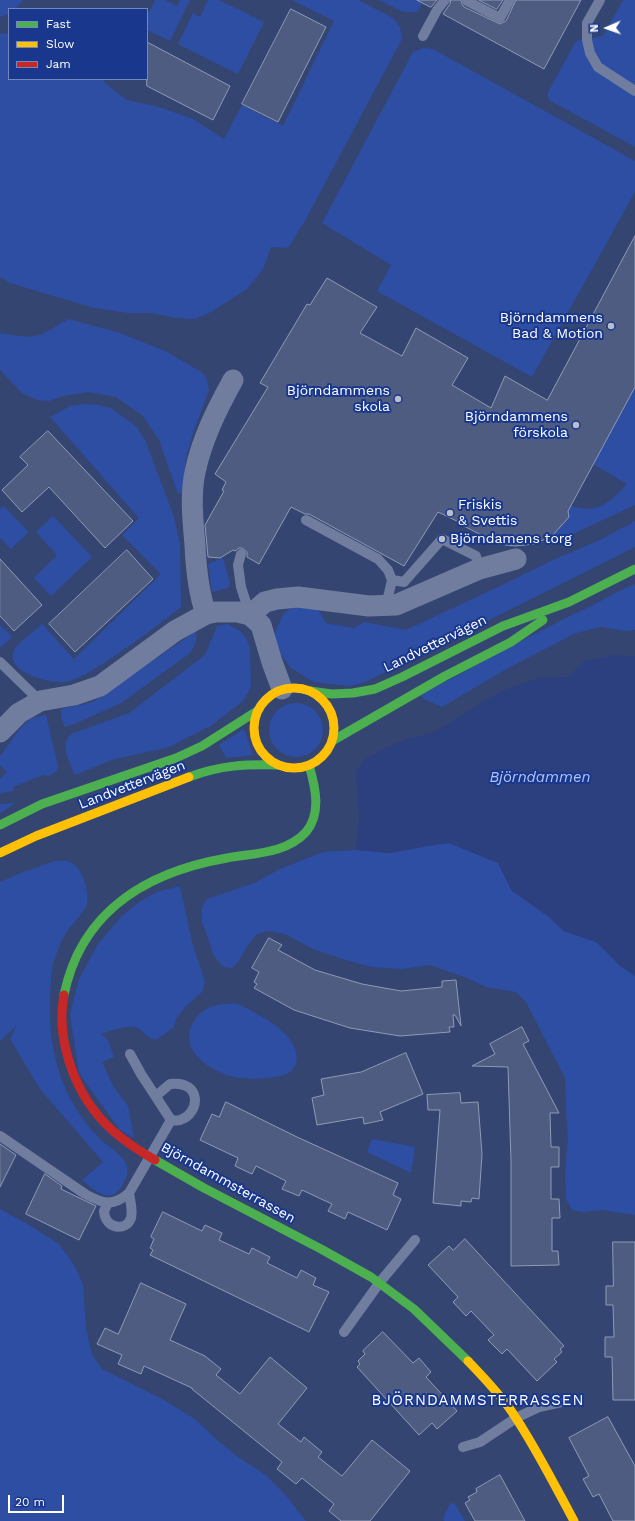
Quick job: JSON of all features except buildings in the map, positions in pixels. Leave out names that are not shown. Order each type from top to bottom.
[{"type":"street","points":[[206,614],[201,599],[196,566],[192,495],[195,473],[206,434],[220,402],[233,380]]},
{"type":"street","points":[[250,615],[265,602],[277,598],[298,597],[369,606],[396,605],[479,569],[516,559]]},
{"type":"street","name":"Landvettervägen","points":[[310,691],[339,694],[376,689],[503,626],[569,602],[635,569]]},
{"type":"street","name":"Landvettervägen","points":[[332,741],[445,676],[511,642],[569,602]]},
{"type":"street","points":[[0,732],[19,714],[40,701],[74,695],[100,686],[176,631],[206,614],[224,611],[250,615],[261,625],[282,689]]},
{"type":"street","points":[[297,688],[310,691],[325,702],[331,712],[334,723],[332,741],[328,750],[322,757],[309,765],[294,768],[278,765],[268,758],[256,743],[254,724],[257,711],[267,697],[282,689],[297,688]]},
{"type":"street","name":"Landvettervägen","points":[[0,825],[42,804],[183,755],[202,746],[257,711]]},
{"type":"street","name":"Landvettervägen","points":[[0,853],[36,836],[201,774],[230,766],[248,764],[278,765]]},
{"type":"street","name":"Björndammsterrassen","points":[[309,765],[316,792],[317,805],[314,820],[307,832],[300,839],[275,850],[199,864],[158,877],[135,889],[118,902],[100,920],[87,937],[72,966],[64,991],[64,1033],[70,1062],[77,1081],[96,1113],[116,1134],[189,1180],[341,1259],[380,1282],[408,1303],[438,1330],[490,1385],[516,1418],[574,1521]]},
{"type":"lane","points":[[423,36],[437,10],[445,0]]},
{"type":"lane","points":[[467,0],[500,18],[510,0]]},
{"type":"lane","points":[[600,0],[587,23],[587,40],[590,54],[598,67],[635,91]]},
{"type":"lane","points":[[306,520],[378,559],[388,570],[392,580],[386,606]]},
{"type":"lane","points":[[392,580],[404,582],[442,539],[476,556],[479,569]]},
{"type":"lane","points":[[241,554],[238,565],[241,587],[250,615]]},
{"type":"lane","points":[[1,666],[40,701]]},
{"type":"lane","points":[[130,1054],[141,1074],[171,1120]]},
{"type":"lane","points":[[156,1096],[170,1084],[187,1085],[191,1089],[194,1095],[195,1104],[188,1116],[179,1121],[171,1120]]},
{"type":"lane","points":[[0,1136],[86,1194],[99,1201],[108,1203],[117,1202],[129,1193],[171,1120]]},
{"type":"lane","points":[[108,1203],[104,1211],[106,1221],[114,1226],[123,1226],[128,1223],[131,1217],[129,1193]]},
{"type":"lane","points":[[344,1332],[380,1282],[415,1240]]},
{"type":"lane","points":[[463,1447],[480,1442],[516,1418],[539,1407],[566,1401]]},
{"type":"shaded area","points":[[0,0],[23,0],[16,8],[8,8],[8,14],[0,17]]},
{"type":"shaded area","points":[[155,0],[165,0],[177,6],[180,0],[190,0],[170,41],[148,30],[148,14]]},
{"type":"shaded area","points":[[208,0],[219,0],[264,22],[238,74],[178,44],[193,13],[200,17]]},
{"type":"shaded area","points":[[292,0],[358,0],[393,18],[400,27],[402,39],[306,219],[288,248],[271,247],[263,269],[247,289],[211,312],[195,319],[176,318],[151,313],[129,313],[94,308],[10,283],[0,277],[0,34],[8,33],[8,80],[104,80],[105,83],[127,100],[159,107],[193,119],[224,139],[242,105],[283,126],[334,21]]},
{"type":"shaded area","points":[[379,0],[424,0],[417,12],[403,12]]},
{"type":"shaded area","points":[[623,0],[635,0],[635,147],[549,100],[547,94],[576,41],[603,36]]},
{"type":"shaded area","points":[[423,48],[433,49],[635,161],[635,192],[532,377],[377,291],[391,265],[322,223],[413,52]]},
{"type":"shaded area","points":[[69,319],[120,333],[165,351],[203,373],[207,380],[209,390],[193,433],[186,458],[182,492],[178,494],[159,440],[143,416],[116,397],[88,392],[63,396],[49,401],[37,400],[22,393],[0,370],[0,333],[22,336],[39,335]]},
{"type":"shaded area","points":[[635,387],[635,505],[573,534],[547,541],[547,534],[571,506],[589,509],[596,508],[615,497],[627,484],[593,464]]},
{"type":"shaded area","points":[[84,404],[99,405],[111,408],[136,426],[145,440],[173,514],[180,544],[181,607],[113,657],[82,676],[63,682],[42,679],[22,671],[16,664],[13,657],[15,649],[42,624],[74,659],[161,574],[122,535],[139,518],[50,417],[70,406]]},
{"type":"shaded area","points":[[3,506],[29,532],[11,549],[0,538],[0,510]]},
{"type":"shaded area","points":[[53,516],[92,557],[51,596],[34,578],[57,555],[36,532]]},
{"type":"shaded area","points":[[635,521],[635,547],[365,682],[350,686],[314,682],[291,668],[282,656],[275,641],[275,632],[284,613],[291,608],[316,606],[326,623],[354,628],[364,622],[406,630],[555,559],[600,540]]},
{"type":"shaded area","points":[[223,558],[230,583],[228,588],[212,592],[208,564]]},
{"type":"shaded area","points":[[635,584],[635,630],[625,631],[601,627],[576,633],[510,667],[442,707],[424,699],[421,695],[568,617]]},
{"type":"shaded area","points":[[227,624],[239,630],[246,638],[250,648],[251,687],[243,701],[212,725],[167,748],[114,759],[75,775],[68,759],[66,748],[66,743],[71,734],[129,713],[205,655],[217,626]]},
{"type":"shaded area","points":[[0,625],[12,637],[0,648]]},
{"type":"shaded area","points":[[196,631],[195,643],[189,654],[121,703],[65,727],[61,718],[61,709],[93,702]]},
{"type":"shaded area","points":[[296,703],[306,705],[315,711],[321,720],[323,730],[321,740],[315,749],[306,755],[296,757],[286,755],[277,749],[271,740],[269,730],[271,720],[277,711],[286,705]]},
{"type":"shaded area","points":[[46,715],[58,766],[57,771],[49,776],[43,775],[13,787],[14,791],[0,793],[0,778],[7,772],[0,766],[0,756],[19,730],[30,719]]},
{"type":"shaded area","points":[[244,729],[253,755],[226,758],[219,745]]},
{"type":"shaded area","points":[[16,803],[0,813],[0,804]]},
{"type":"shaded area","points":[[449,843],[498,863],[512,891],[548,916],[564,931],[596,942],[619,965],[635,976],[635,1215],[602,1210],[583,1212],[572,1210],[566,1199],[565,1172],[568,1137],[565,1078],[526,1002],[516,992],[486,987],[467,978],[430,965],[402,969],[372,967],[313,949],[285,934],[268,931],[257,934],[248,945],[238,962],[232,968],[223,967],[214,956],[202,921],[202,907],[207,899],[254,883],[280,869],[323,852],[356,850],[390,853]]},
{"type":"shaded area","points":[[55,861],[68,861],[74,864],[84,880],[88,899],[84,910],[64,936],[52,968],[50,1017],[53,1049],[66,1091],[73,1104],[90,1128],[100,1139],[120,1155],[126,1163],[128,1169],[123,1184],[118,1191],[108,1196],[103,1195],[93,1189],[82,1180],[103,1162],[40,1089],[10,1039],[17,1025],[0,1041],[0,882]]},
{"type":"shaded area","points":[[180,886],[192,942],[205,982],[202,992],[184,1008],[176,1019],[174,1027],[156,1040],[148,1037],[136,1027],[120,1028],[101,1034],[108,1040],[114,1057],[102,1062],[113,1086],[128,1106],[134,1138],[120,1130],[79,1073],[70,1014],[79,979],[98,944],[122,916],[142,900],[157,892]]},
{"type":"shaded area","points":[[224,1004],[243,1006],[270,1021],[283,1032],[296,1050],[297,1061],[291,1071],[282,1076],[275,1077],[254,1079],[239,1078],[216,1070],[198,1058],[192,1050],[189,1041],[190,1031],[194,1021],[207,1009]]},
{"type":"shaded area","points":[[372,1139],[415,1147],[411,1173],[367,1152]]},
{"type":"shaded area","points":[[0,1209],[59,1244],[74,1265],[83,1284],[86,1328],[92,1355],[102,1369],[164,1400],[195,1419],[238,1457],[266,1475],[287,1497],[306,1521],[0,1521]]},
{"type":"shaded area","points":[[451,1503],[455,1504],[465,1521],[444,1521],[444,1515]]},
{"type":"water","name":"Björndammen","points":[[614,655],[635,656],[635,976],[619,965],[596,942],[564,931],[548,916],[512,891],[498,863],[449,843],[390,853],[356,850],[359,817],[356,772],[365,759],[385,748],[410,738],[432,733],[501,691],[539,678],[568,677],[584,661]]},
{"type":"traffic: fast","points":[[310,691],[332,694],[353,693],[375,689],[503,626],[569,602],[635,569]]},
{"type":"traffic: fast","points":[[332,741],[445,676],[511,642],[543,620]]},
{"type":"traffic: fast","points":[[0,825],[42,804],[176,758],[202,746],[257,711]]},
{"type":"traffic: fast","points":[[189,777],[212,770],[234,766],[279,765]]},
{"type":"traffic: fast","points":[[64,995],[73,966],[85,940],[102,918],[122,900],[145,885],[170,874],[198,864],[279,849],[289,845],[306,832],[311,825],[316,808],[315,790],[309,765]]},
{"type":"traffic: fast","points":[[155,1160],[204,1188],[371,1277],[414,1309],[468,1361]]},
{"type":"traffic: slow","points":[[294,688],[309,691],[322,700],[331,713],[334,728],[331,743],[322,756],[309,765],[294,768],[279,765],[266,756],[257,743],[254,728],[257,713],[266,700],[279,691],[294,688]]},
{"type":"traffic: slow","points":[[0,853],[36,836],[189,777]]},
{"type":"traffic: slow","points":[[468,1361],[512,1412],[574,1521]]},
{"type":"traffic: jam","points":[[64,995],[62,1028],[65,1045],[69,1062],[83,1093],[102,1120],[114,1132],[155,1160]]},
{"type":"place","name":"Björndammens Bad & Motion","points":[[611,326]]},
{"type":"place","name":"Björndammens skola","points":[[398,399]]},
{"type":"place","name":"Björndammens förskola","points":[[576,425]]},
{"type":"place","name":"Friskis & Svettis","points":[[450,513]]},
{"type":"place","name":"Björndamens torg","points":[[442,539]]},
{"type":"district","name":"BJÖRNDAMMSTERRASSEN","points":[[478,1401]]}]
